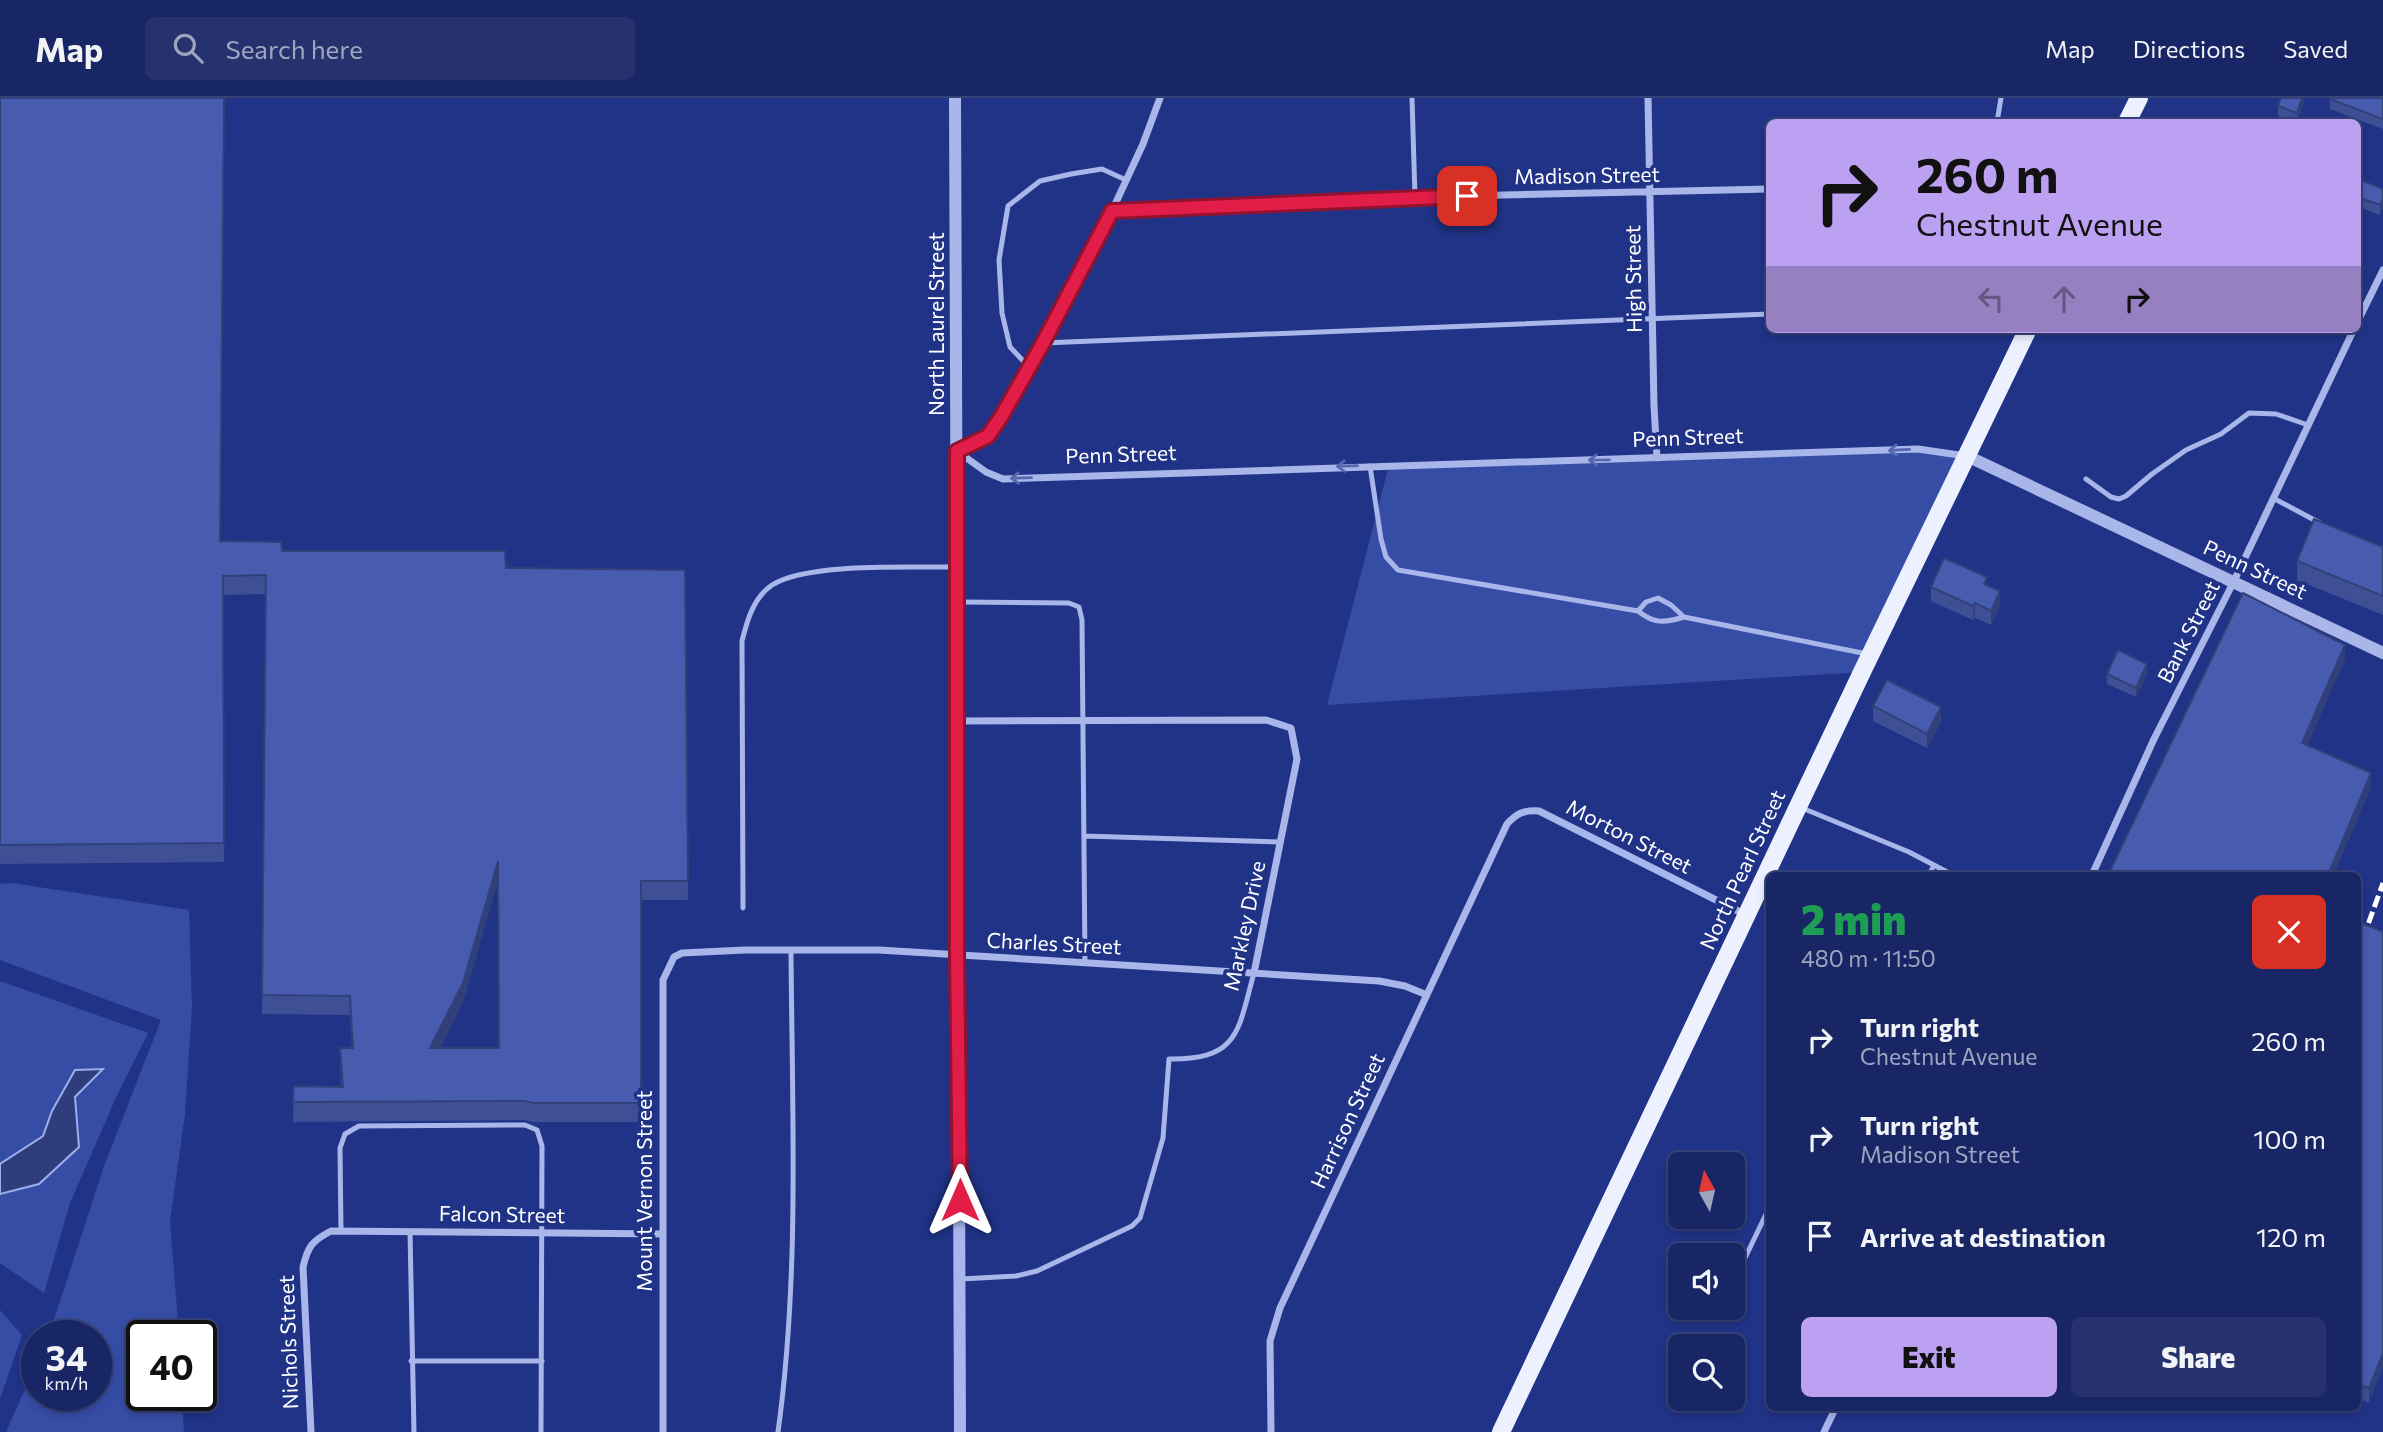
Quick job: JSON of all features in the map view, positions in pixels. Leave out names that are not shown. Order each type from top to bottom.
[{"type":"main road","points":[[2128,119],[2139,98]]},
{"type":"main road","name":"North Pearl Street","points":[[1767,872],[2024,333]]},
{"type":"main road","name":"North Pearl Street","points":[[1501,1432],[1766,874]]},
{"type":"street","name":"North Laurel Street","points":[[955,98],[960,1432]]},
{"type":"street","points":[[957,451],[988,436],[1030,368],[1112,211],[1143,144],[1160,98]]},
{"type":"street","name":"High Street","points":[[1648,98],[1657,458]]},
{"type":"street","name":"Madison Street","points":[[1112,211],[1415,197],[1766,188]]},
{"type":"street","points":[[2361,315],[2383,270]]},
{"type":"street","name":"Bank Street","points":[[2093,872],[2154,739],[2234,581],[2352,333]]},
{"type":"street","name":"Penn Street","points":[[957,451],[986,472],[1003,479],[1918,449],[1967,456],[2383,653]]},
{"type":"street","name":"Markley Drive","points":[[958,721],[1266,720],[1291,728],[1297,759],[1254,974]]},
{"type":"street","name":"Morton Street","points":[[1503,835],[1507,824],[1515,815],[1539,811],[1746,915]]},
{"type":"street","name":"Harrison Street","points":[[1271,1432],[1270,1341],[1274,1325],[1357,1140],[1503,835]]},
{"type":"street","name":"Charles Street","points":[[677,955],[745,950],[879,950],[1379,981],[1405,986],[1427,995]]},
{"type":"street","name":"Mount Vernon Street","points":[[663,1432],[663,980],[677,955]]},
{"type":"street","name":"Nichols Street","points":[[311,1432],[303,1267],[306,1252],[315,1240],[331,1231],[341,1231]]},
{"type":"street","name":"Falcon Street","points":[[341,1231],[663,1234]]},
{"type":"street","points":[[1824,1432],[1834,1411]]},
{"type":"lane","points":[[1412,98],[1415,197]]},
{"type":"lane","points":[[1998,119],[2001,98]]},
{"type":"lane","points":[[1030,368],[1010,347],[1002,313],[999,260],[1008,206],[1040,181],[1071,174],[1101,169],[1126,180]]},
{"type":"lane","points":[[1043,343],[1766,314]]},
{"type":"lane","points":[[2087,480],[2111,497],[2119,499],[2186,450],[2221,433],[2249,413],[2276,414],[2308,425]]},
{"type":"lane","points":[[1370,466],[1386,558],[1398,570],[1638,611],[1650,621],[1668,622],[1684,617],[1870,655]]},
{"type":"lane","points":[[2273,498],[2322,524]]},
{"type":"lane","points":[[743,908],[742,641],[750,611],[771,586],[799,574],[839,569],[958,567]]},
{"type":"lane","points":[[1638,611],[1646,602],[1658,598],[1684,617]]},
{"type":"lane","points":[[958,602],[1069,603],[1079,607],[1082,620],[1084,721],[1085,963]]},
{"type":"lane","points":[[1799,807],[1909,852],[1947,872]]},
{"type":"lane","points":[[1084,836],[1281,842]]},
{"type":"lane","points":[[1930,872],[1934,865]]},
{"type":"lane","points":[[778,1432],[790,1322],[792,1256],[791,950]]},
{"type":"lane","name":"Markley Drive","points":[[961,1279],[1016,1276],[1037,1271],[1132,1226],[1140,1218],[1163,1138],[1169,1059],[1211,1056],[1229,1044],[1239,1028],[1254,974]]},
{"type":"lane","points":[[341,1231],[340,1148],[345,1134],[359,1126],[525,1125],[537,1130],[542,1146],[541,1432]]},
{"type":"lane","points":[[1745,1258],[1766,1214]]},
{"type":"lane","points":[[410,1232],[414,1432]]},
{"type":"lane","points":[[411,1361],[542,1361]]},
{"type":"shaded area","points":[[1918,449],[1967,456],[1862,672],[1327,705],[1389,465]]},
{"type":"shaded area","points":[[12,883],[189,910],[192,1007],[185,1114],[170,1221],[178,1320],[126,1320],[126,1411],[183,1411],[184,1432],[6,1432],[21,1398],[21,1411],[112,1411],[112,1320],[54,1320],[104,1166],[161,1020],[0,960],[0,884]]},
{"type":"shaded area","points":[[0,981],[148,1033],[118,1093],[70,1203],[44,1293],[0,1263]]},
{"type":"shaded area","points":[[103,1069],[75,1097],[79,1147],[39,1184],[0,1194],[0,1164],[43,1136],[52,1111],[75,1070]]},
{"type":"shaded area","points":[[0,1310],[21,1334],[21,1338],[0,1399]]},
{"type":"building","points":[[0,98],[224,98],[220,541],[281,542],[282,551],[505,551],[506,568],[685,570],[688,881],[641,881],[641,1103],[293,1102],[294,1086],[343,1087],[340,1048],[353,1048],[350,996],[262,995],[266,575],[223,576],[224,843],[0,845]],"holes":[[[498,861],[499,1048],[430,1048],[463,983]]]},
{"type":"building","points":[[2281,98],[2302,98],[2297,113],[2278,106]]},
{"type":"building","points":[[2383,98],[2383,119],[2330,99]]},
{"type":"building","points":[[2361,180],[2383,189],[2380,205],[2361,198]]},
{"type":"building","points":[[2314,519],[2383,547],[2383,596],[2297,561]]},
{"type":"building","points":[[1944,558],[1987,577],[1984,584],[2000,591],[1991,611],[1931,587]]},
{"type":"building","points":[[2243,593],[2345,645],[2302,743],[2371,773],[2329,872],[2109,872]]},
{"type":"building","points":[[2118,650],[2147,664],[2136,688],[2107,674]]},
{"type":"building","points":[[1887,680],[1941,707],[1927,734],[1873,706]]},
{"type":"building","points":[[2361,923],[2383,932],[2383,1353],[2369,1388],[2361,1385]]},
{"type":"railway","points":[[2361,944],[2383,883]]},
{"type":"route","points":[[960,1200],[957,451],[988,436],[1001,417],[1112,211],[1467,196]]}]
